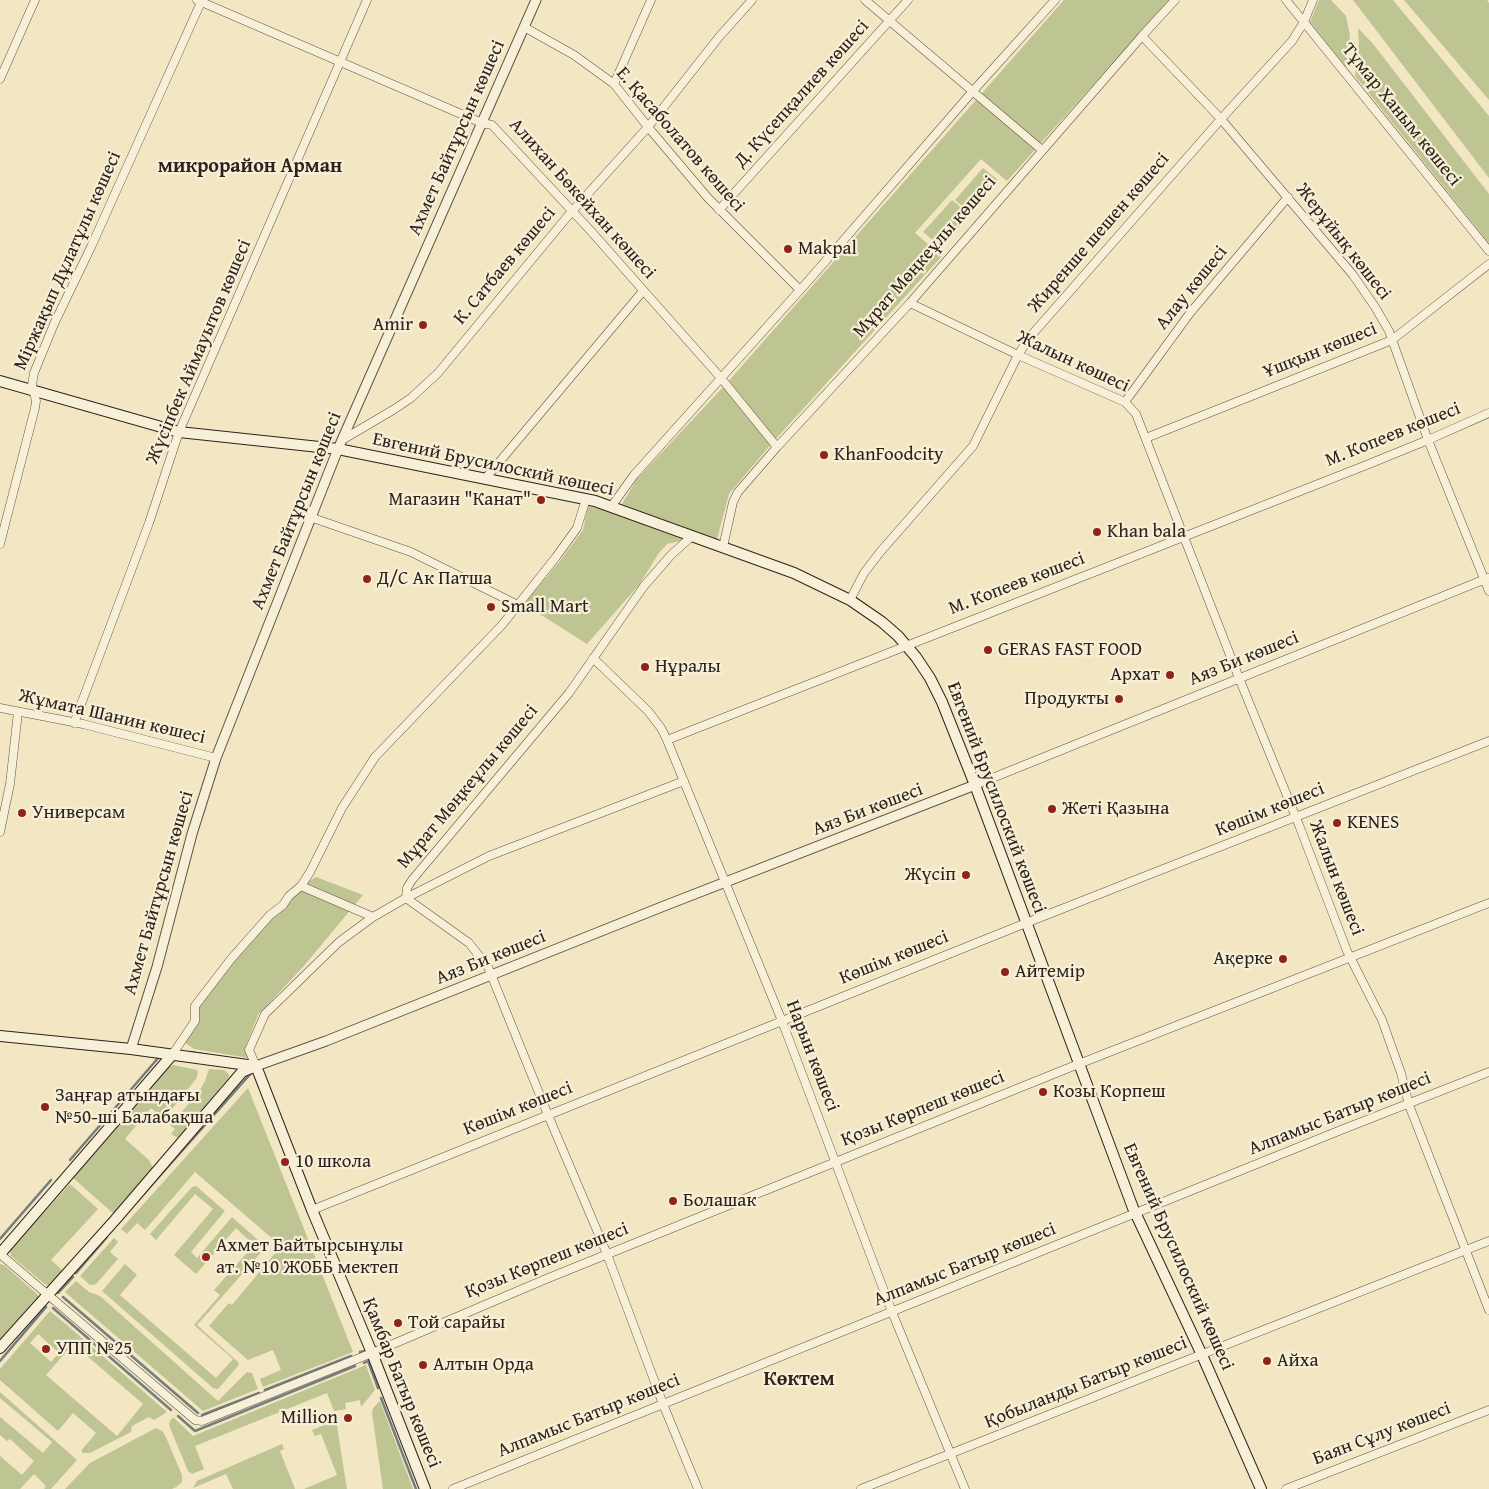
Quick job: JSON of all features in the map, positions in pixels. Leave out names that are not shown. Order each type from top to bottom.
[{"type":"main road","name":"Евгений Брусилоский көшесі","points":[[0,381],[179,432],[340,445],[485,479],[586,499],[794,573],[850,600],[882,622],[906,645],[930,678],[942,702],[976,785],[1136,1214],[1202,1355],[1261,1489]]},
{"type":"main road","points":[[0,1036],[131,1049],[256,1066]]},
{"type":"main road","points":[[0,1254],[172,1055]]},
{"type":"main road","points":[[234,1063],[237,1070],[236,1080]]},
{"type":"main road","points":[[0,1348],[115,1220],[242,1072],[256,1066]]},
{"type":"main road","name":"Қамбар Батыр көшесі","points":[[256,1066],[425,1489]]},
{"type":"street","points":[[0,79],[35,0]]},
{"type":"street","name":"Жүсіпбек Аймауытов көшесі","points":[[74,723],[149,523],[179,432],[367,0]]},
{"type":"street","name":"Ахмет Байтұрсын көшесі","points":[[131,1049],[157,967],[192,834],[216,758],[340,445],[536,0]]},
{"type":"street","points":[[614,84],[651,0]]},
{"type":"street","name":"К. Сатбаев көшесі","points":[[340,445],[394,410],[438,373],[573,211],[648,127],[718,37],[752,0]]},
{"type":"street","points":[[865,0],[1042,150]]},
{"type":"street","name":"Д. Күсепқалиев көшесі","points":[[719,210],[908,0]]},
{"type":"street","points":[[612,507],[634,475],[800,290],[1055,0]]},
{"type":"street","name":"Мұрат Мөңкеұлы көшесі","points":[[723,547],[735,497],[777,447],[910,303],[1175,0]]},
{"type":"street","name":"Тұмар Ханым көшесі","points":[[1286,0],[1489,251]]},
{"type":"street","name":"Жиренше шешен көшесі","points":[[850,600],[860,578],[881,551],[973,446],[1018,355],[1029,338],[1292,41],[1304,22],[1313,0]]},
{"type":"street","name":"Алихан Бөкейхан көшесі","points":[[200,1],[482,123],[492,125],[573,211],[721,378],[777,447]]},
{"type":"street","name":"Міржақып Дұлатұлы көшесі","points":[[0,544],[35,408],[36,401],[32,389],[34,373],[54,324],[91,247],[200,1]]},
{"type":"street","name":"Е. Қасаболатов көшесі","points":[[524,27],[574,55],[614,84],[719,210],[800,290]]},
{"type":"street","name":"Жерұйық көшесі","points":[[1142,36],[1221,119],[1288,197],[1358,282],[1376,307],[1392,340],[1428,440],[1487,578],[1489,591]]},
{"type":"street","name":"Алау көшесі","points":[[1125,402],[1190,313],[1288,197]]},
{"type":"street","name":"Ұшқын көшесі","points":[[1146,438],[1392,340],[1489,264]]},
{"type":"street","points":[[485,479],[643,291]]},
{"type":"street","name":"Жалын көшесі","points":[[910,303],[1018,355],[1125,402],[1136,414],[1350,958],[1382,1020],[1401,1073],[1409,1105],[1489,1310]]},
{"type":"street","name":"М. Копеев көшесі","points":[[668,740],[1185,537],[1428,440],[1489,413]]},
{"type":"street","points":[[172,1055],[195,1021],[195,1006],[270,915],[283,905],[289,896],[301,886],[342,808],[375,758],[502,625],[577,528],[586,499]]},
{"type":"street","points":[[310,517],[411,552],[518,605]]},
{"type":"street","name":"Мұрат Мөңкеұлы көшесі","points":[[256,1066],[249,1050],[265,1014],[338,942],[373,916],[406,898],[407,888],[412,880],[569,693],[644,586],[671,555],[692,536]]},
{"type":"street","name":"Аяз Би көшесі","points":[[256,1066],[326,1042],[725,882],[976,785],[1487,578]]},
{"type":"street","name":"Нарын көшесі","points":[[593,658],[651,715],[668,740],[782,1021],[892,1312],[965,1489]]},
{"type":"street","name":"Жұмата Шанин көшесі","points":[[0,708],[74,723],[216,758]]},
{"type":"street","points":[[0,832],[10,784],[18,712]]},
{"type":"street","name":"Көшім көшесі","points":[[312,1210],[1026,922],[1489,741]]},
{"type":"street","points":[[684,781],[489,856],[406,898],[469,943],[492,975],[548,1115],[608,1254],[663,1404],[698,1489]]},
{"type":"street","points":[[301,886],[373,916]]},
{"type":"street","name":"Қозы Көрпеш көшесі","points":[[47,1294],[198,1421],[372,1353],[608,1254],[1080,1064],[1489,903]]},
{"type":"street","name":"Алпамыс Батыр көшесі","points":[[453,1489],[1489,1072]]},
{"type":"street","name":"Қобыланды Батыр көшесі","points":[[861,1489],[1489,1241]]},
{"type":"street","points":[[0,1254],[47,1294]]},
{"type":"street","name":"Баян Сұлу көшесі","points":[[1286,1489],[1489,1410]]},
{"type":"green space","points":[[1064,0],[1169,0],[1007,181],[981,159],[915,233],[942,256],[773,442],[729,494],[717,539],[622,504],[637,479],[726,384]]},
{"type":"green space","points":[[1319,0],[1331,0],[1346,16],[1350,35],[1346,67],[1310,22]]},
{"type":"green space","points":[[1353,0],[1393,0],[1489,116],[1489,178]]},
{"type":"green space","points":[[1404,0],[1487,0],[1489,3],[1489,100]]},
{"type":"green space","points":[[1358,28],[1374,45],[1489,194],[1489,243],[1355,76],[1359,44]]},
{"type":"green space","points":[[983,168],[998,180],[970,212],[955,200]]},
{"type":"green space","points":[[952,200],[970,215],[941,247],[923,232]]},
{"type":"green space","points":[[588,506],[684,540],[667,544],[659,553],[639,585],[587,644],[524,604],[583,530]]},
{"type":"green space","points":[[316,877],[363,895],[303,967],[258,1015],[245,1048],[249,1058],[194,1049],[181,1040],[195,1021],[195,1006],[231,959],[301,886]]},
{"type":"green space","points":[[173,1065],[197,1070],[196,1079],[164,1119],[151,1108],[125,1139],[149,1160],[153,1168],[114,1214],[73,1178],[169,1067]]},
{"type":"green space","points":[[209,1069],[224,1070],[229,1074],[229,1077],[178,1138],[171,1134],[175,1129],[170,1125],[199,1092]]},
{"type":"green space","points":[[248,1088],[353,1352],[263,1387],[260,1379],[281,1370],[273,1350],[248,1360],[209,1326],[229,1303],[232,1305],[281,1246],[195,1172],[145,1230],[137,1223],[127,1234],[121,1229]]},
{"type":"green space","points":[[70,1184],[98,1209],[51,1260],[63,1271],[49,1286],[11,1256],[10,1250]]},
{"type":"green space","points":[[196,1186],[225,1211],[191,1252],[197,1258],[232,1217],[266,1247],[197,1325],[239,1363],[218,1389],[213,1388],[102,1291],[125,1264],[137,1275],[120,1295],[216,1378],[233,1359],[194,1325],[220,1295],[214,1290],[254,1245],[236,1228],[196,1274],[174,1255],[213,1209],[195,1194],[156,1240],[150,1234],[192,1187]]},
{"type":"green space","points":[[114,1238],[118,1242],[110,1252],[118,1259],[96,1284],[90,1285],[80,1276]]},
{"type":"green space","points":[[0,1264],[4,1265],[39,1297],[0,1343]]},
{"type":"green space","points":[[76,1281],[89,1292],[100,1296],[218,1401],[247,1372],[252,1373],[258,1389],[203,1411],[65,1292]]},
{"type":"green space","points":[[50,1311],[167,1412],[154,1420],[149,1417],[132,1426],[131,1432],[90,1453],[83,1453],[81,1451],[96,1433],[73,1413],[58,1431],[0,1380],[0,1369]],"holes":[[[38,1334],[59,1353],[51,1362],[30,1343]],[[73,1344],[143,1404],[117,1436],[46,1375]]]},
{"type":"green space","points":[[366,1365],[375,1390],[361,1407],[360,1400],[345,1403],[346,1409],[334,1411],[327,1393],[195,1446],[204,1469],[192,1474],[188,1471],[169,1424],[171,1419],[174,1418],[193,1436]]},
{"type":"green space","points":[[0,1392],[77,1460],[51,1489],[44,1489],[46,1486],[34,1474],[20,1489],[0,1489],[0,1456],[22,1475],[34,1461],[10,1439],[7,1441],[0,1435],[0,1417],[43,1453],[52,1442],[0,1398]]},
{"type":"green space","points":[[380,1401],[413,1489],[383,1489],[372,1413],[373,1408]]},
{"type":"green space","points":[[329,1423],[335,1423],[337,1426],[347,1489],[304,1489],[337,1475],[321,1434],[315,1436],[312,1430]]},
{"type":"green space","points":[[156,1428],[165,1435],[182,1475],[182,1482],[176,1487],[172,1489],[65,1489],[90,1463]]},
{"type":"green space","points":[[282,1444],[284,1449],[280,1451],[295,1489],[233,1489],[226,1474],[193,1488],[197,1481]]},
{"type":"waterway","points":[[190,1052],[208,1055]]},
{"type":"waterway","points":[[70,1160],[159,1057]]},
{"type":"waterway","points":[[132,1207],[253,1071]]},
{"type":"waterway","points":[[0,1239],[51,1180]]},
{"type":"waterway","points":[[76,1273],[107,1237]]},
{"type":"waterway","points":[[58,1293],[73,1277]]},
{"type":"waterway","points":[[63,1297],[198,1413]]},
{"type":"waterway","points":[[0,1361],[46,1307]]},
{"type":"waterway","points":[[53,1308],[171,1410]]},
{"type":"waterway","points":[[360,1352],[365,1351]]},
{"type":"waterway","points":[[265,1390],[351,1356]]},
{"type":"waterway","points":[[364,1363],[368,1361],[378,1388]]},
{"type":"waterway","points":[[178,1416],[195,1431],[355,1366]]},
{"type":"waterway","points":[[202,1415],[259,1393]]},
{"type":"waterway","points":[[381,1398],[416,1489]]},
{"type":"place","name":"Makpal","points":[[788,249]]},
{"type":"place","name":"Amir","points":[[423,325]]},
{"type":"place","name":"KhanFoodcity","points":[[824,455]]},
{"type":"place","name":"Магазин \"Канат\"","points":[[541,500]]},
{"type":"place","name":"Khan bala","points":[[1097,532]]},
{"type":"place","name":"Д/С Ак Патша","points":[[367,579]]},
{"type":"place","name":"Small Mart","points":[[491,607]]},
{"type":"place","name":"GERAS FAST FOOD","points":[[988,650]]},
{"type":"place","name":"Нұралы","points":[[645,667]]},
{"type":"place","name":"Архат","points":[[1170,675]]},
{"type":"place","name":"Продукты","points":[[1119,699]]},
{"type":"place","name":"Жеті Қазына","points":[[1052,809]]},
{"type":"place","name":"Универсам","points":[[22,813]]},
{"type":"place","name":"KENES","points":[[1337,823]]},
{"type":"place","name":"Жүсіп","points":[[966,875]]},
{"type":"place","name":"Ақерке","points":[[1283,959]]},
{"type":"place","name":"Айтемір","points":[[1005,972]]},
{"type":"place","name":"Козы Корпеш","points":[[1043,1092]]},
{"type":"place","name":"Заңғар атындағы №50-ші Балабақша","points":[[45,1107]]},
{"type":"place","name":"10 школа","points":[[285,1162]]},
{"type":"place","name":"Болашак","points":[[673,1201]]},
{"type":"place","name":"Ахмет Байтырсынұлы ат. №10 ЖОББ мектеп","points":[[206,1257]]},
{"type":"place","name":"Той сарайы","points":[[398,1323]]},
{"type":"place","name":"УПП №25","points":[[46,1349]]},
{"type":"place","name":"Айха","points":[[1267,1361]]},
{"type":"place","name":"Алтын Орда","points":[[423,1365]]},
{"type":"place","name":"Million","points":[[348,1418]]},
{"type":"district","name":"микрорайон Арман","points":[[250,167]]},
{"type":"district","name":"Көктем","points":[[799,1380]]}]
